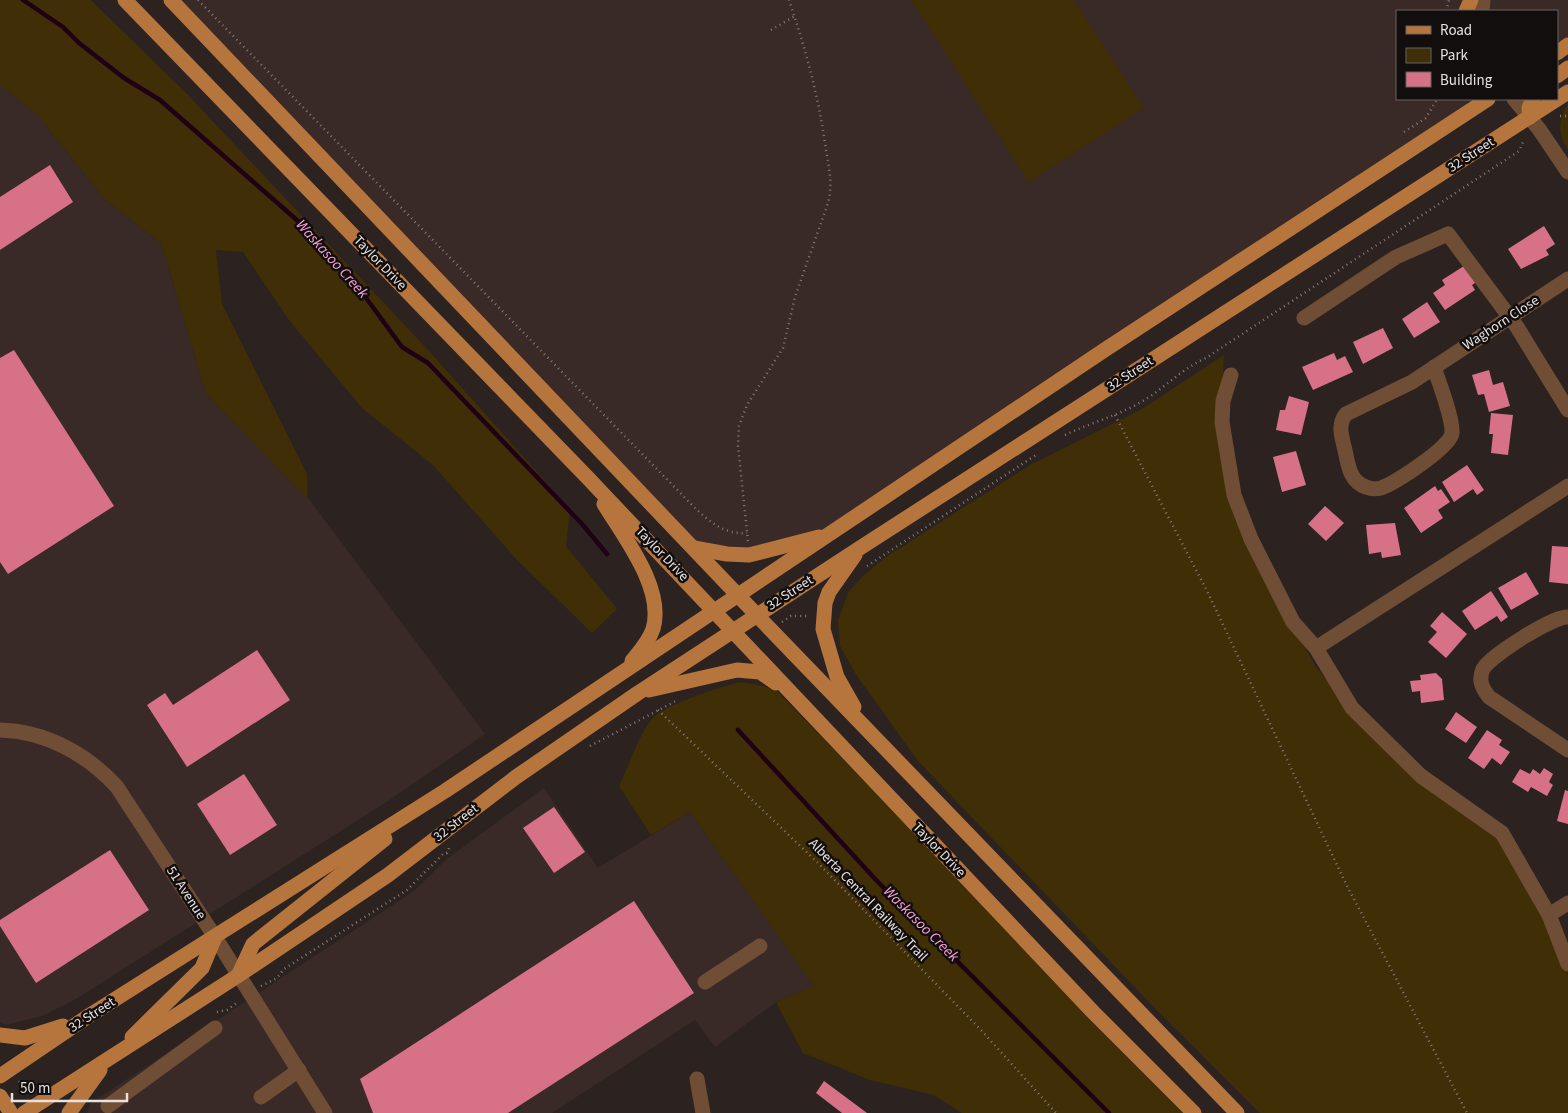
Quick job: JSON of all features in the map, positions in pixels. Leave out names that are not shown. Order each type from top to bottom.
[{"type":"main road","name":"Taylor Drive","points":[[125,0],[588,477],[1093,1012],[1194,1113]]},
{"type":"main road","name":"Taylor Drive","points":[[171,0],[738,596],[865,725],[1237,1113]]},
{"type":"main road","points":[[1450,123],[1462,100]]},
{"type":"main road","name":"32 Street","points":[[6,1072],[90,1015],[445,791],[1106,349],[1486,100]]},
{"type":"main road","points":[[1530,117],[1529,108],[1533,100]]},
{"type":"main road","name":"32 Street","points":[[30,1109],[239,975],[388,875],[516,777],[638,693],[1556,100]]},
{"type":"main road","points":[[588,477],[641,563],[656,607],[653,629],[645,644],[623,672]]},
{"type":"main road","points":[[694,548],[728,554],[759,554],[834,532]]},
{"type":"main road","points":[[863,546],[829,592],[825,603],[823,629],[837,677],[865,725]]},
{"type":"main road","points":[[638,693],[737,670],[749,670],[760,672],[798,698]]},
{"type":"main road","points":[[239,975],[253,944],[445,791]]},
{"type":"main road","points":[[69,1113],[107,1061],[202,968],[215,937]]},
{"type":"main road","points":[[0,1035],[25,1038],[42,1034],[90,1015]]},
{"type":"main road","points":[[0,1096],[11,1113]]},
{"type":"street","points":[[1515,100],[1530,117],[1568,172]]},
{"type":"street","points":[[1304,318],[1396,257],[1448,234],[1510,317],[1568,410]]},
{"type":"street","name":"Waghorn Close","points":[[1434,367],[1451,426],[1451,439],[1442,450],[1382,488],[1367,488],[1360,484],[1349,469],[1340,427],[1343,418],[1356,407],[1407,385],[1434,367],[1568,279]]},
{"type":"street","points":[[1231,376],[1223,401],[1222,422],[1234,495],[1251,539],[1293,622],[1316,648],[1352,708],[1421,776],[1502,833],[1549,915],[1568,964]]},
{"type":"street","points":[[1316,648],[1568,486]]},
{"type":"street","points":[[1568,617],[1549,622],[1492,659],[1483,670],[1481,677],[1481,685],[1489,697],[1568,750]]},
{"type":"street","name":"51 Avenue","points":[[0,730],[39,736],[77,753],[101,770],[117,787],[215,937],[325,1113]]},
{"type":"street","points":[[1549,915],[1568,903]]},
{"type":"street","points":[[705,982],[760,946]]},
{"type":"street","points":[[108,1106],[215,1028]]},
{"type":"street","points":[[261,1097],[299,1070]]},
{"type":"street","points":[[696,1079],[703,1113]]},
{"type":"path","points":[[198,0],[694,508],[724,530],[732,533],[747,533]]},
{"type":"path","points":[[748,546],[738,446],[739,426],[747,405],[783,348],[795,298],[831,194],[820,107],[789,0]]},
{"type":"path","points":[[771,30],[795,16]]},
{"type":"path","points":[[1404,132],[1426,118],[1436,100]]},
{"type":"path","points":[[1065,435],[1115,415],[1141,402],[1170,383],[1183,370],[1239,337],[1520,151],[1521,147]]},
{"type":"path","points":[[1115,415],[1207,591],[1346,884],[1466,1113]]},
{"type":"path","points":[[863,568],[1040,452]]},
{"type":"path","points":[[788,613],[791,616]]},
{"type":"path","points":[[784,620],[791,616],[814,616]]},
{"type":"path","name":"Alberta Central Railway Trail","points":[[587,748],[658,710],[817,862],[981,1030],[1056,1113]]},
{"type":"path","points":[[274,978],[277,978],[284,969],[407,890],[444,853]]},
{"type":"path","points":[[6,1072],[30,1109]]},
{"type":"shaded area","points":[[171,0],[1568,0],[1568,45],[1558,52],[1558,10],[1396,10],[1396,100],[1486,100],[834,533],[771,551],[694,548]]},
{"type":"shaded area","points":[[0,67],[105,200],[161,243],[206,394],[308,498],[485,734],[388,801],[76,999],[42,1016],[6,1025],[0,1022]]},
{"type":"shaded area","points":[[544,788],[598,868],[690,812],[815,986],[776,1002],[715,1047],[695,1020],[552,1113],[87,1113],[91,1103],[414,891],[448,858]]},
{"type":"green space","points":[[0,0],[91,0],[190,97],[429,351],[570,509],[566,546],[617,609],[592,633],[517,560],[433,465],[362,408],[289,320],[243,252],[216,250],[222,304],[307,474],[307,498],[206,394],[161,243],[105,200],[36,113],[0,85]]},
{"type":"green space","points":[[911,0],[1074,0],[1144,108],[1029,182]]},
{"type":"green space","points":[[1568,103],[1568,149],[1564,143],[1560,126],[1562,115]]},
{"type":"green space","points":[[1224,355],[1222,388],[1224,451],[1288,618],[1316,667],[1365,727],[1496,831],[1540,908],[1568,975],[1568,1113],[1260,1113],[1145,998],[918,761],[855,673],[840,646],[838,620],[849,591],[864,575],[886,557],[1030,465],[1142,409]]},
{"type":"green space","points":[[740,682],[760,685],[777,691],[1185,1113],[962,1113],[934,1095],[870,1080],[803,1053],[776,1002],[814,986],[690,812],[651,835],[619,786],[642,734],[657,714],[692,697]]},
{"type":"building","points":[[50,165],[73,202],[0,250],[0,197]]},
{"type":"building","points":[[1544,226],[1555,244],[1546,250],[1549,255],[1521,269],[1508,249]]},
{"type":"building","points":[[1467,264],[1478,281],[1472,285],[1475,290],[1445,310],[1433,293],[1445,285],[1442,280]]},
{"type":"building","points":[[1427,302],[1440,322],[1414,338],[1402,319]]},
{"type":"building","points":[[1383,328],[1393,348],[1363,364],[1353,342]]},
{"type":"building","points":[[14,350],[114,506],[8,574],[0,562],[0,358]]},
{"type":"building","points":[[1334,353],[1337,360],[1345,356],[1353,372],[1313,390],[1302,367]]},
{"type":"building","points":[[1489,370],[1493,385],[1503,382],[1510,406],[1489,412],[1484,394],[1478,395],[1472,375]]},
{"type":"building","points":[[1289,396],[1309,402],[1301,435],[1276,430],[1280,410],[1285,410]]},
{"type":"building","points":[[1491,413],[1513,415],[1508,455],[1491,453],[1493,434],[1489,434]]},
{"type":"building","points":[[1296,451],[1306,485],[1282,492],[1273,457]]},
{"type":"building","points":[[1467,465],[1484,490],[1477,495],[1473,489],[1454,502],[1442,482]]},
{"type":"building","points":[[1435,486],[1438,491],[1441,489],[1450,502],[1438,510],[1443,518],[1421,533],[1404,508]]},
{"type":"building","points":[[1325,506],[1344,523],[1326,541],[1308,524]]},
{"type":"building","points":[[1395,523],[1401,555],[1382,558],[1381,552],[1369,554],[1366,525]]},
{"type":"building","points":[[1552,546],[1568,547],[1568,584],[1549,582]]},
{"type":"building","points":[[1526,572],[1539,594],[1511,610],[1498,588]]},
{"type":"building","points":[[1491,591],[1508,617],[1501,622],[1497,616],[1475,630],[1462,611]]},
{"type":"building","points":[[1442,612],[1467,634],[1446,658],[1428,642],[1437,632],[1430,626]]},
{"type":"building","points":[[257,650],[290,700],[187,767],[147,705],[165,693],[173,705]]},
{"type":"building","points":[[1436,673],[1442,679],[1444,700],[1421,703],[1420,691],[1412,692],[1410,681],[1421,680],[1420,675]]},
{"type":"building","points":[[1456,712],[1477,727],[1466,743],[1445,729]]},
{"type":"building","points":[[1487,730],[1502,740],[1499,745],[1510,752],[1501,765],[1492,758],[1484,769],[1468,758]]},
{"type":"building","points":[[1544,768],[1553,774],[1549,782],[1553,785],[1547,796],[1531,787],[1528,792],[1512,782],[1520,769],[1530,774],[1533,769],[1540,774]]},
{"type":"building","points":[[244,774],[277,825],[230,855],[197,804]]},
{"type":"building","points":[[1565,790],[1568,791],[1568,824],[1557,821]]},
{"type":"building","points":[[554,807],[585,852],[554,873],[523,828]]},
{"type":"building","points":[[110,850],[149,910],[36,983],[0,926],[0,920]]},
{"type":"building","points":[[634,901],[694,993],[508,1113],[373,1113],[360,1079]]},
{"type":"building","points":[[824,1081],[867,1113],[842,1113],[816,1093]]},
{"type":"waterway","name":"Waskasoo Creek","points":[[23,0],[63,27],[79,43],[124,78],[160,100],[298,221],[350,276],[402,347],[428,363],[582,524],[607,554]]},
{"type":"waterway","name":"Waskasoo Creek","points":[[738,730],[877,881],[1109,1113]]}]
